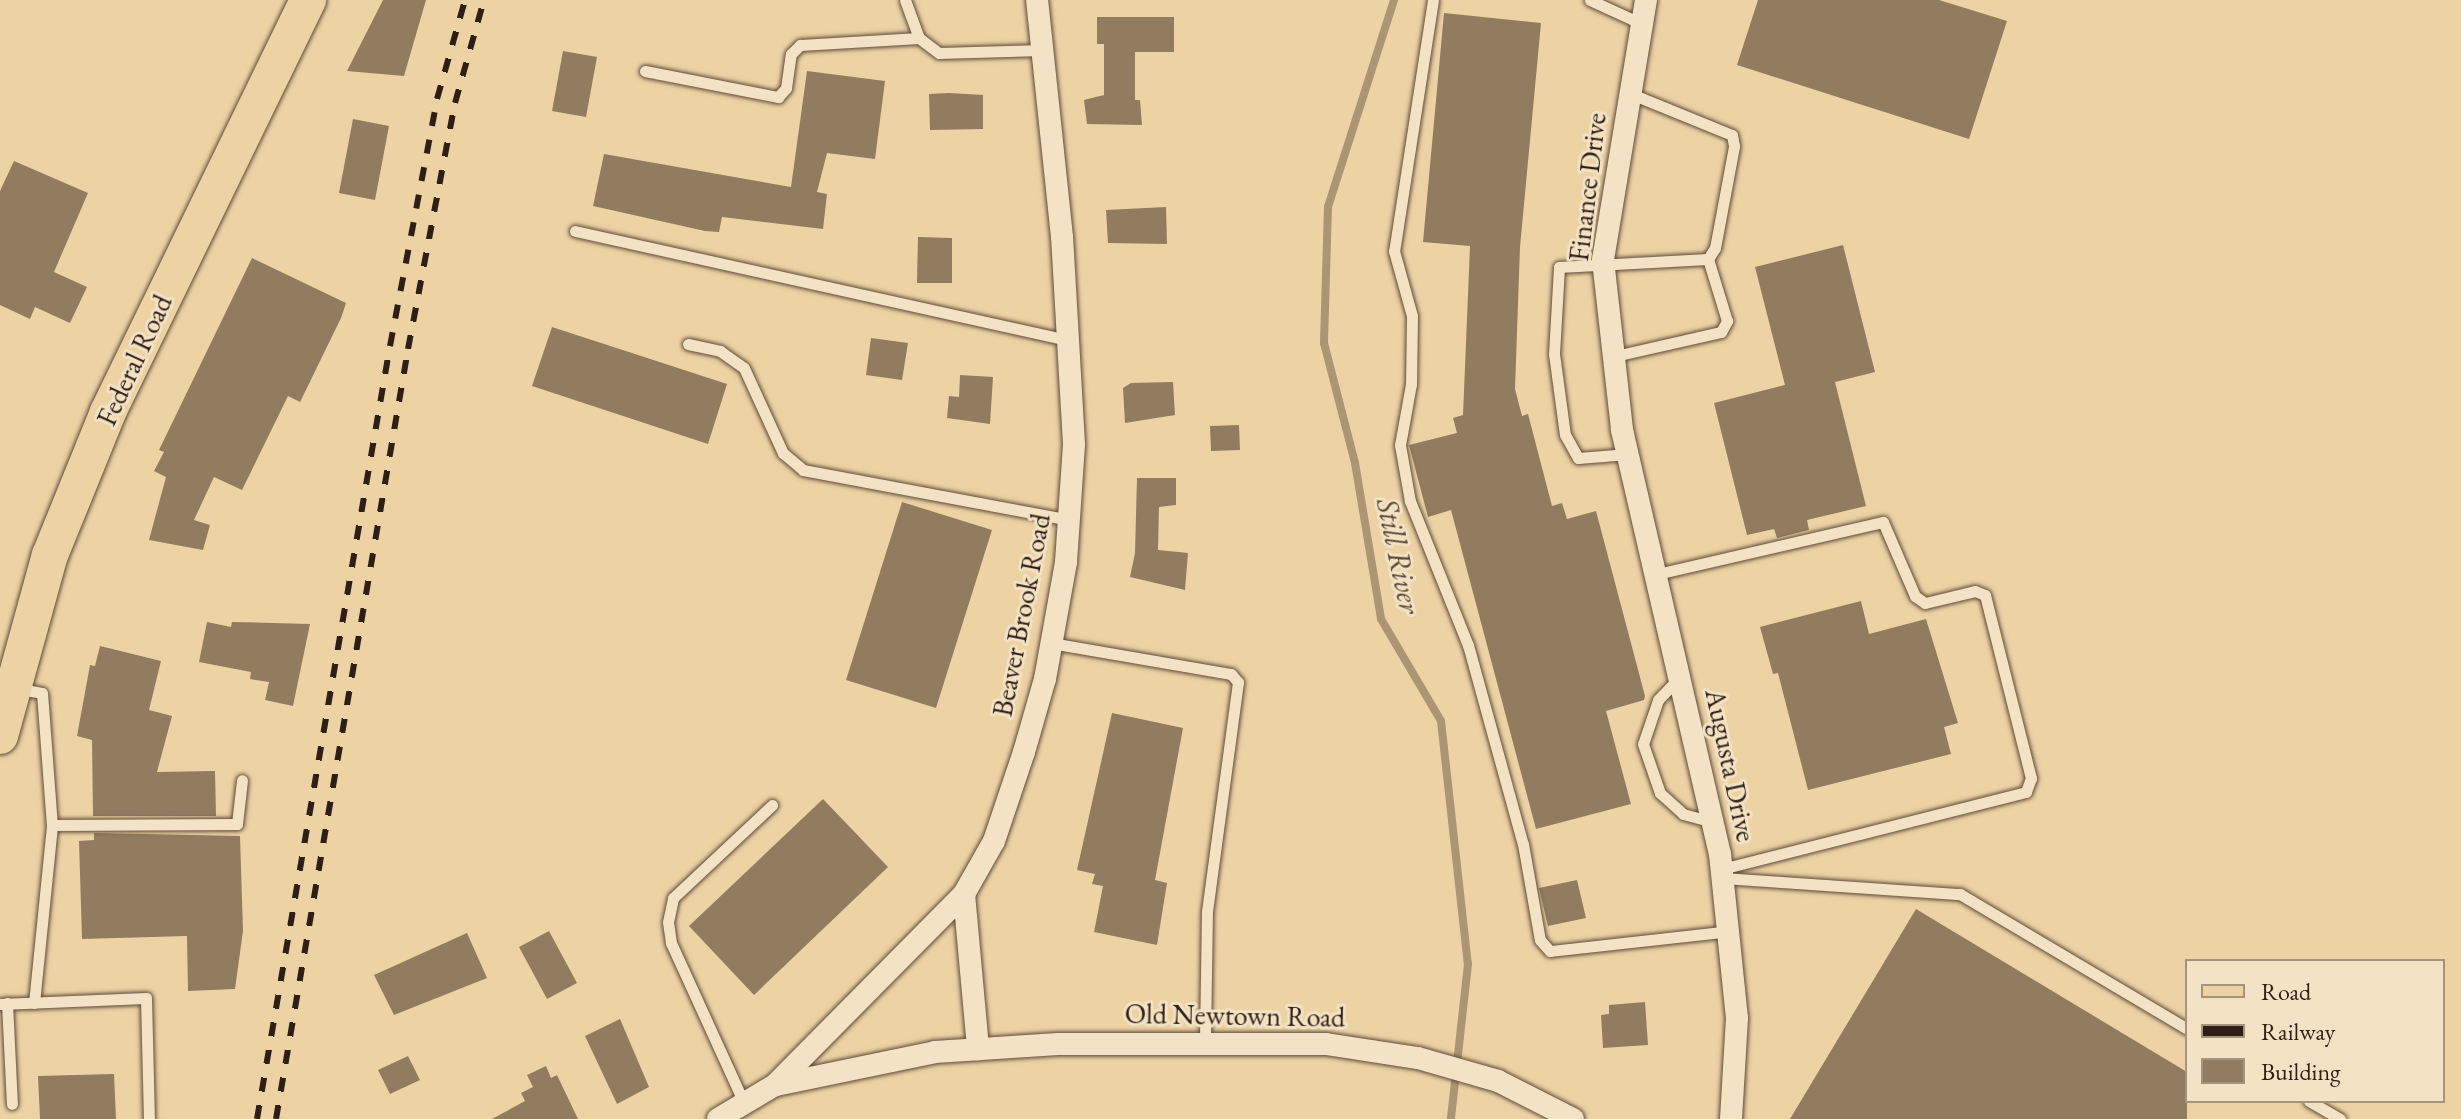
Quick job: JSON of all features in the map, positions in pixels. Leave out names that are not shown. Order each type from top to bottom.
[{"type":"main road","name":"Federal Road","points":[[0,736],[10,687],[50,555],[108,412],[308,0]]},
{"type":"street","name":"Beaver Brook Road","points":[[718,1119],[775,1085],[964,894],[994,841],[1024,752],[1051,643],[1071,520],[1074,444],[1068,340],[1037,0]]},
{"type":"street","name":"Finance Drive","points":[[1622,430],[1605,268],[1628,93],[1646,0]]},
{"type":"street","name":"Augusta Drive","points":[[1622,430],[1681,676],[1722,873],[1731,930],[1737,1018],[1731,1119]]},
{"type":"street","points":[[964,894],[978,1049]]},
{"type":"street","name":"Old Newtown Road","points":[[775,1085],[848,1067],[978,1049],[1205,1041],[1326,1044],[1370,1050],[1498,1081],[1573,1119]]},
{"type":"lane","points":[[905,0],[919,38],[939,53],[1042,50]]},
{"type":"lane","points":[[1433,0],[1394,251],[1412,316],[1411,384],[1400,445],[1410,501],[1468,645],[1523,844],[1540,940],[1550,951],[1731,930]]},
{"type":"lane","points":[[1590,0],[1640,23]]},
{"type":"lane","points":[[645,71],[778,97],[786,88],[791,54],[800,45],[919,38]]},
{"type":"lane","points":[[1615,356],[1721,332],[1727,321],[1708,259],[1715,248],[1732,135],[1628,93]]},
{"type":"lane","points":[[575,231],[1068,340]]},
{"type":"lane","points":[[1628,454],[1578,458],[1565,435],[1554,354],[1559,267],[1605,268],[1708,259]]},
{"type":"lane","points":[[688,344],[720,351],[744,368],[783,453],[803,470],[1071,520]]},
{"type":"lane","points":[[1657,574],[1883,522],[1915,596],[1925,603],[1975,591],[1985,595],[2031,778],[2026,792],[1722,873]]},
{"type":"lane","points":[[1051,643],[1231,674],[1238,682],[1207,911],[1205,1041]]},
{"type":"lane","points":[[1681,676],[1658,700],[1643,744],[1660,793],[1683,814],[1713,822]]},
{"type":"lane","points":[[10,687],[42,693],[52,825],[34,1003]]},
{"type":"lane","points":[[52,825],[237,824],[242,780]]},
{"type":"lane","points":[[744,1103],[671,943],[668,922],[673,898],[772,805]]},
{"type":"lane","points":[[1722,873],[1960,894],[2185,1028]]},
{"type":"lane","points":[[12,1104],[4,1004],[146,998],[149,1119]]},
{"type":"lane","points":[[2312,1103],[2340,1119]]},
{"type":"building","points":[[383,0],[426,0],[404,76],[347,71]]},
{"type":"building","points":[[1758,0],[1939,0],[2007,21],[1969,139],[1737,65]]},
{"type":"building","points":[[1444,13],[1541,23],[1520,247],[1515,389],[1522,416],[1528,414],[1552,506],[1562,503],[1567,519],[1596,511],[1645,696],[1644,700],[1606,711],[1631,804],[1536,829],[1451,510],[1428,517],[1409,445],[1457,433],[1453,418],[1463,415],[1470,246],[1423,242]]},
{"type":"building","points":[[1097,17],[1174,17],[1174,52],[1135,52],[1135,100],[1140,100],[1142,125],[1087,124],[1084,100],[1104,95],[1104,44],[1097,44]]},
{"type":"building","points":[[563,51],[597,57],[586,117],[552,111]]},
{"type":"building","points":[[807,71],[885,81],[875,159],[827,153],[817,192],[827,194],[823,229],[722,217],[719,232],[705,231],[593,206],[604,154],[791,187]]},
{"type":"building","points":[[929,94],[983,95],[983,129],[930,130]]},
{"type":"building","points":[[353,119],[389,126],[375,200],[339,193]]},
{"type":"building","points":[[14,161],[88,193],[54,272],[87,287],[70,323],[35,307],[30,319],[0,305],[0,191]]},
{"type":"building","points":[[1166,207],[1167,244],[1108,243],[1106,210]]},
{"type":"building","points":[[918,237],[952,238],[952,283],[917,283]]},
{"type":"building","points":[[1843,245],[1875,372],[1835,382],[1866,506],[1807,520],[1809,530],[1777,538],[1774,529],[1747,535],[1714,403],[1785,385],[1755,267]]},
{"type":"building","points":[[252,258],[346,303],[341,318],[300,402],[288,396],[242,490],[214,477],[194,520],[210,525],[203,550],[149,540],[166,477],[154,471],[164,452],[159,450]]},
{"type":"building","points":[[552,327],[727,384],[708,444],[532,386]]},
{"type":"building","points":[[871,338],[908,343],[902,380],[866,375]]},
{"type":"building","points":[[960,375],[993,377],[990,424],[947,418],[949,396],[959,397]]},
{"type":"building","points":[[1173,382],[1175,415],[1125,423],[1123,388],[1131,383]]},
{"type":"building","points":[[1239,425],[1240,450],[1211,451],[1210,426]]},
{"type":"building","points":[[1137,478],[1176,478],[1176,505],[1159,507],[1158,550],[1188,553],[1185,590],[1130,577],[1135,553]]},
{"type":"building","points":[[902,502],[992,530],[936,708],[846,680]]},
{"type":"building","points":[[1861,601],[1869,634],[1926,619],[1958,723],[1944,727],[1951,754],[1808,790],[1778,673],[1773,674],[1760,627]]},
{"type":"building","points":[[207,622],[231,627],[232,622],[310,624],[293,706],[265,700],[269,682],[250,679],[251,672],[199,662]]},
{"type":"building","points":[[100,646],[161,661],[149,710],[172,716],[157,772],[215,771],[216,816],[93,816],[92,740],[77,736],[90,665],[95,666]]},
{"type":"building","points":[[1112,713],[1183,728],[1155,880],[1167,883],[1157,945],[1094,932],[1103,886],[1092,884],[1095,874],[1077,870]]},
{"type":"building","points":[[823,799],[888,867],[754,995],[689,926]]},
{"type":"building","points":[[94,833],[240,836],[243,931],[235,989],[188,991],[187,936],[82,939],[79,841],[94,840]]},
{"type":"building","points":[[1577,880],[1586,918],[1548,926],[1539,888]]},
{"type":"building","points":[[1916,909],[2185,1071],[2187,1119],[1790,1119]]},
{"type":"building","points":[[549,931],[577,983],[547,999],[519,947]]},
{"type":"building","points":[[467,933],[487,978],[394,1015],[374,975]]},
{"type":"building","points":[[1645,1002],[1648,1045],[1603,1048],[1601,1015],[1609,1014],[1609,1005]]},
{"type":"building","points":[[620,1019],[649,1087],[617,1104],[585,1036]]},
{"type":"building","points":[[408,1056],[420,1080],[390,1094],[378,1070]]},
{"type":"building","points":[[546,1066],[551,1078],[557,1075],[578,1119],[492,1119],[525,1101],[521,1093],[533,1087],[527,1075]]},
{"type":"building","points":[[114,1074],[116,1119],[40,1119],[38,1076]]},
{"type":"waterway","name":"Still River","points":[[1394,0],[1328,207],[1324,343],[1355,463],[1381,619],[1441,721],[1468,964],[1451,1119]]},
{"type":"railway","points":[[257,1119],[390,346],[437,99],[465,0]]},
{"type":"railway","points":[[276,1119],[408,349],[455,103],[484,0]]}]
